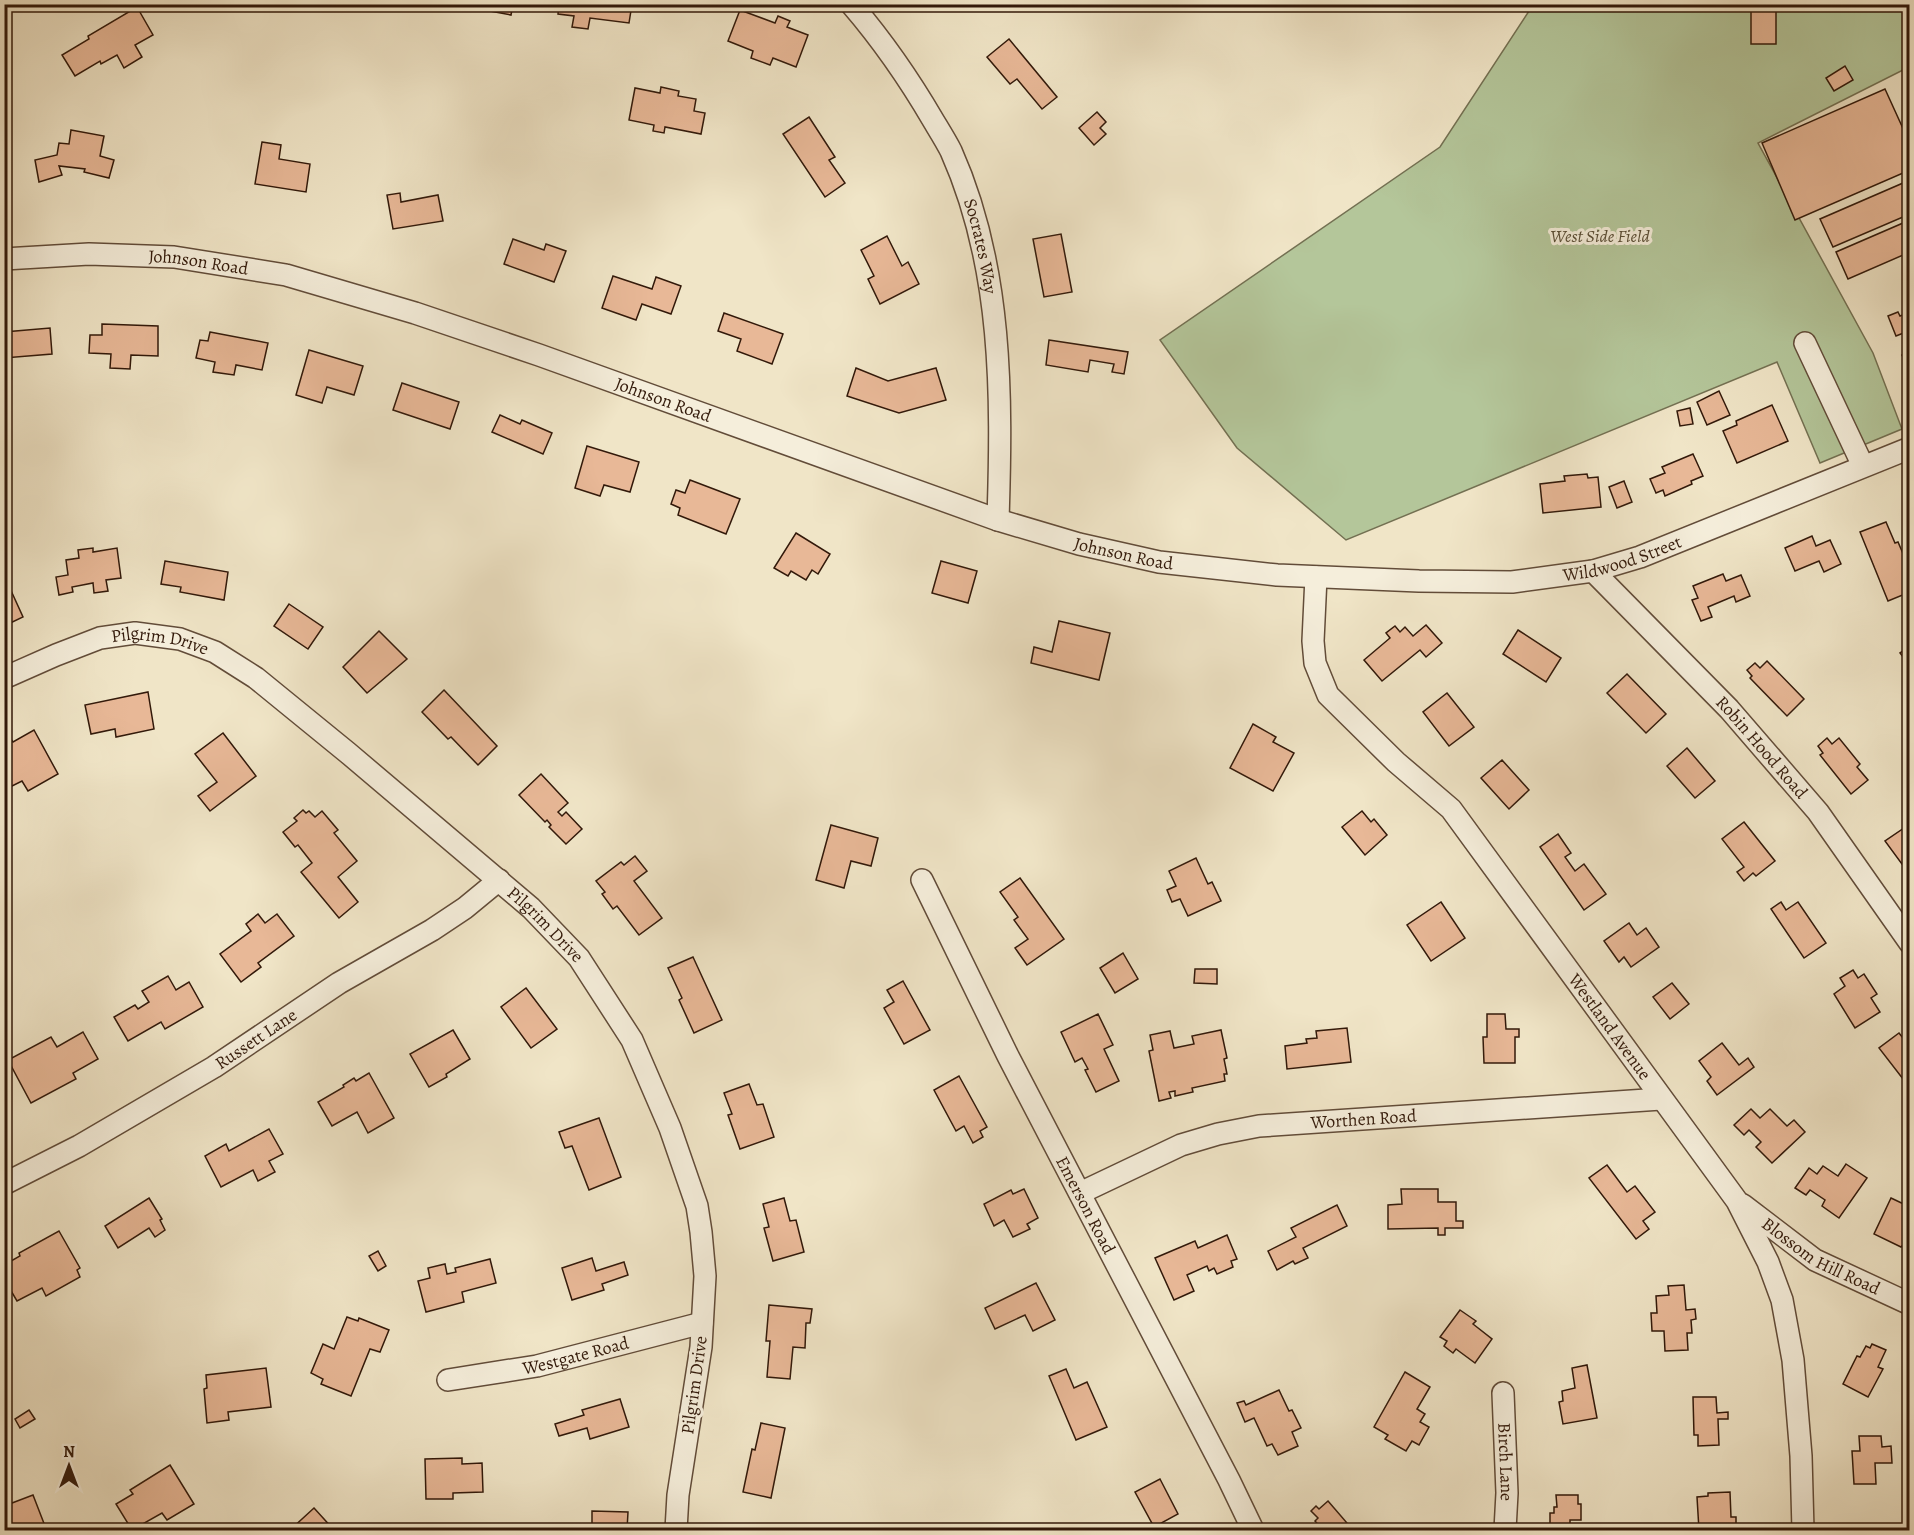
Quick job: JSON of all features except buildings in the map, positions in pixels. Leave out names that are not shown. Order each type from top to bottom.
[{"type":"street","name":"Socrates Way","points":[[851,4],[917,91],[951,150],[982,240],[998,346],[1000,401],[998,520]]},
{"type":"street","name":"Johnson Road","points":[[4,259],[89,254],[174,257],[286,275],[415,313],[539,355],[998,520],[1079,544],[1159,561],[1277,575],[1316,577]]},
{"type":"street","points":[[1805,342],[1863,466]]},
{"type":"street","name":"Wildwood Street","points":[[1316,577],[1512,582],[1593,571],[1640,557],[1863,466],[1907,454]]},
{"type":"street","name":"Robin Hood Road","points":[[1593,571],[1729,709],[1818,812],[1910,943]]},
{"type":"street","name":"Westland Avenue","points":[[1316,577],[1313,641],[1315,663],[1328,695],[1396,762],[1451,809],[1737,1202],[1768,1262],[1782,1300],[1793,1360],[1801,1456],[1803,1530]]},
{"type":"street","name":"Pilgrim Drive","points":[[4,678],[100,638],[135,633],[180,639],[214,652],[255,678],[348,753],[531,908],[579,958],[632,1040],[670,1128],[697,1206],[704,1258],[702,1323],[699,1364],[678,1495],[676,1530]]},
{"type":"street","name":"Russett Lane","points":[[4,1185],[79,1146],[214,1067],[331,988],[432,930],[465,908],[498,880]]},
{"type":"street","name":"Emerson Road","points":[[922,880],[1008,1056],[1229,1480],[1252,1530]]},
{"type":"street","name":"Worthen Road","points":[[1080,1193],[1181,1145],[1218,1134],[1259,1126],[1661,1100]]},
{"type":"street","name":"Blossom Hill Road","points":[[1737,1202],[1815,1260],[1910,1304]]},
{"type":"street","name":"Westgate Road","points":[[448,1380],[537,1366],[702,1323]]},
{"type":"street","name":"Birch Lane","points":[[1503,1393],[1507,1493],[1505,1530]]},
{"type":"green space","name":"West Side Field","points":[[1533,5],[1909,5],[1909,67],[1758,143],[1873,353],[1902,429],[1820,463],[1777,362],[1346,540],[1237,448],[1160,340],[1440,147]]}]
